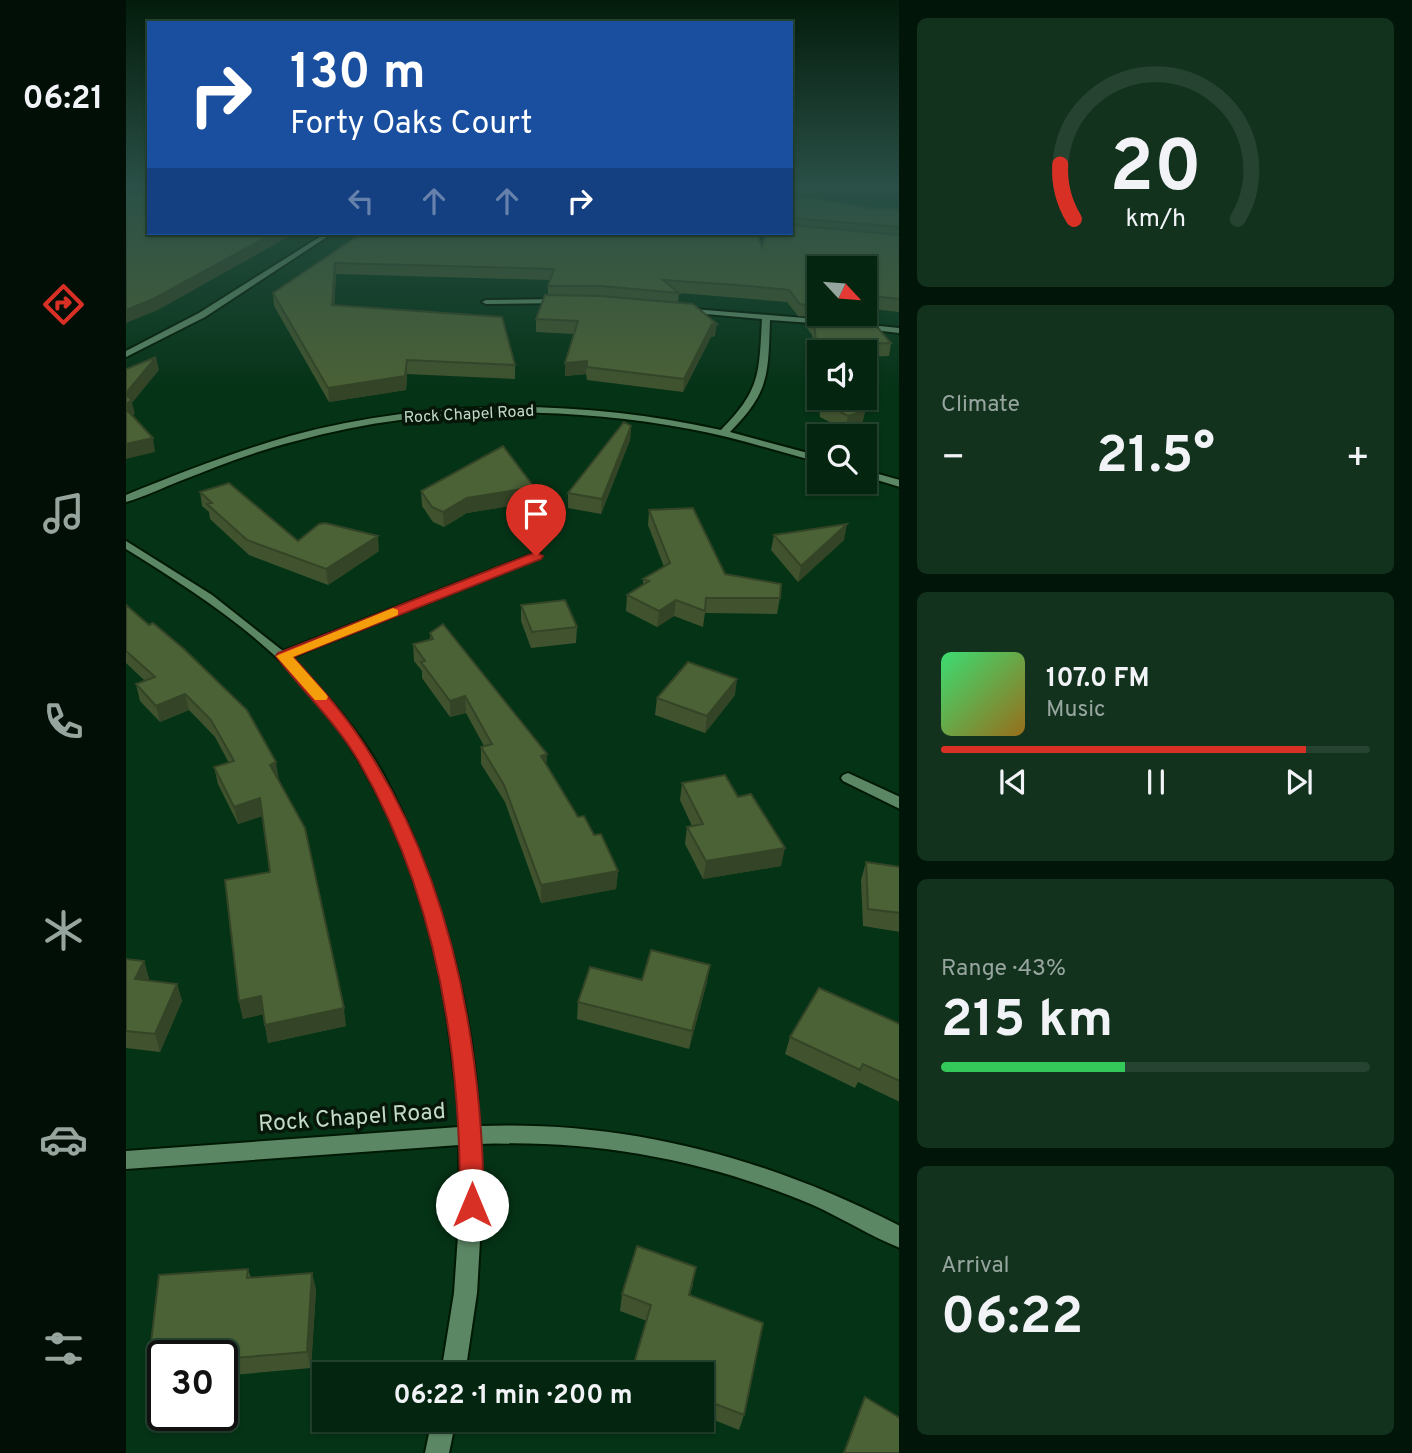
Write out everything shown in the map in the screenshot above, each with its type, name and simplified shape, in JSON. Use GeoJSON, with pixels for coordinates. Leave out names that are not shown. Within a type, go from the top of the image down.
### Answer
{"type":"FeatureCollection","features":[{"type":"Feature","properties":{"kind":"street"},"geometry":{"type":"LineString","coordinates":[[127,352],[202,316],[296,255]]}},
{"type":"Feature","properties":{"kind":"street"},"geometry":{"type":"LineString","coordinates":[[485,302],[568,302]]}},
{"type":"Feature","properties":{"kind":"street"},"geometry":{"type":"LineString","coordinates":[[669,309],[807,321]]}},
{"type":"Feature","properties":{"kind":"street"},"geometry":{"type":"LineString","coordinates":[[724,432],[756,398],[762,384],[766,317]]}},
{"type":"Feature","properties":{"kind":"street"},"geometry":{"type":"LineString","coordinates":[[863,326],[899,331]]}},
{"type":"Feature","properties":{"kind":"street","name":"Rock Chapel Road"},"geometry":{"type":"LineString","coordinates":[[126,499],[209,465],[299,437],[388,419],[435,414],[514,410],[625,415],[724,432],[807,455]]}},
{"type":"Feature","properties":{"kind":"street"},"geometry":{"type":"LineString","coordinates":[[877,477],[899,484]]}},
{"type":"Feature","properties":{"kind":"street"},"geometry":{"type":"LineString","coordinates":[[126,544],[214,599],[283,656],[336,716],[365,758],[398,819],[438,928],[462,1044],[472,1135],[472,1228],[455,1362]]}},
{"type":"Feature","properties":{"kind":"street"},"geometry":{"type":"LineString","coordinates":[[283,656],[536,556]]}},
{"type":"Feature","properties":{"kind":"street"},"geometry":{"type":"LineString","coordinates":[[848,778],[899,804]]}},
{"type":"Feature","properties":{"kind":"street","name":"Rock Chapel Road"},"geometry":{"type":"LineString","coordinates":[[126,1160],[472,1135],[567,1135],[670,1150],[764,1176],[867,1220],[899,1238]]}},
{"type":"Feature","properties":{"kind":"street"},"geometry":{"type":"LineString","coordinates":[[437,1453],[441,1432]]}},
{"type":"Feature","properties":{"kind":"building"},"geometry":{"type":"Polygon","coordinates":[[[126,255],[234,255],[155,298],[126,310],[126,255]]]}},
{"type":"Feature","properties":{"kind":"building"},"geometry":{"type":"Polygon","coordinates":[[[330,255],[899,255],[899,299],[877,296],[877,256],[807,256],[807,305],[800,304],[789,290],[749,286],[663,280],[679,293],[601,286],[548,286],[554,269],[335,263],[332,305],[502,317],[515,365],[407,360],[405,376],[328,388],[273,293],[330,255]]]}},
{"type":"Feature","properties":{"kind":"building"},"geometry":{"type":"Polygon","coordinates":[[[545,295],[600,296],[693,304],[717,324],[712,324],[684,379],[587,367],[587,361],[565,363],[578,321],[536,319],[545,295]]]}},
{"type":"Feature","properties":{"kind":"building"},"geometry":{"type":"Polygon","coordinates":[[[814,326],[876,326],[891,343],[877,343],[877,340],[816,340],[814,326]]]}},
{"type":"Feature","properties":{"kind":"building"},"geometry":{"type":"Polygon","coordinates":[[[156,357],[126,393],[126,369],[156,357]]]}},
{"type":"Feature","properties":{"kind":"building"},"geometry":{"type":"Polygon","coordinates":[[[836,410],[865,410],[865,411],[848,416],[836,410]]]}},
{"type":"Feature","properties":{"kind":"building"},"geometry":{"type":"Polygon","coordinates":[[[128,411],[153,438],[126,444],[128,411]]]}},
{"type":"Feature","properties":{"kind":"building"},"geometry":{"type":"Polygon","coordinates":[[[624,422],[631,426],[602,499],[568,493],[624,422]]]}},
{"type":"Feature","properties":{"kind":"building"},"geometry":{"type":"Polygon","coordinates":[[[503,446],[534,487],[467,498],[443,512],[432,507],[421,491],[503,446]]]}},
{"type":"Feature","properties":{"kind":"building"},"geometry":{"type":"Polygon","coordinates":[[[229,483],[298,541],[319,524],[325,523],[378,536],[326,569],[247,540],[207,504],[212,503],[200,492],[229,483]]]}},
{"type":"Feature","properties":{"kind":"building"},"geometry":{"type":"Polygon","coordinates":[[[693,508],[725,574],[781,584],[780,598],[706,598],[705,611],[676,600],[659,611],[627,595],[649,581],[643,579],[670,563],[649,510],[693,508]]]}},
{"type":"Feature","properties":{"kind":"building"},"geometry":{"type":"Polygon","coordinates":[[[847,524],[801,566],[774,535],[847,524]]]}},
{"type":"Feature","properties":{"kind":"building"},"geometry":{"type":"Polygon","coordinates":[[[565,600],[577,627],[532,632],[521,605],[565,600]]]}},
{"type":"Feature","properties":{"kind":"building"},"geometry":{"type":"Polygon","coordinates":[[[126,605],[184,649],[247,710],[276,762],[270,765],[305,828],[344,1008],[265,1025],[261,996],[239,1001],[225,880],[270,872],[260,798],[234,807],[214,767],[234,761],[211,720],[185,694],[156,706],[136,684],[155,677],[126,651],[126,605]]]}},
{"type":"Feature","properties":{"kind":"building"},"geometry":{"type":"Polygon","coordinates":[[[443,624],[547,754],[541,756],[578,817],[584,816],[594,835],[601,834],[618,871],[541,885],[504,785],[481,747],[492,744],[465,696],[450,701],[421,662],[425,661],[413,644],[433,639],[430,633],[443,624]]]}},
{"type":"Feature","properties":{"kind":"building"},"geometry":{"type":"Polygon","coordinates":[[[688,662],[737,679],[707,716],[657,698],[688,662]]]}},
{"type":"Feature","properties":{"kind":"building"},"geometry":{"type":"Polygon","coordinates":[[[725,775],[738,797],[751,794],[785,848],[706,861],[687,827],[703,824],[682,783],[725,775]]]}},
{"type":"Feature","properties":{"kind":"building"},"geometry":{"type":"Polygon","coordinates":[[[866,862],[899,867],[899,913],[868,909],[866,862]]]}},
{"type":"Feature","properties":{"kind":"building"},"geometry":{"type":"Polygon","coordinates":[[[651,950],[710,965],[692,1031],[578,1002],[590,967],[642,980],[651,950]]]}},
{"type":"Feature","properties":{"kind":"building"},"geometry":{"type":"Polygon","coordinates":[[[126,959],[144,961],[135,979],[177,984],[155,1034],[126,1031],[126,959]]]}},
{"type":"Feature","properties":{"kind":"building"},"geometry":{"type":"Polygon","coordinates":[[[819,988],[899,1024],[899,1081],[863,1064],[860,1070],[790,1037],[819,988]]]}},
{"type":"Feature","properties":{"kind":"building"},"geometry":{"type":"Polygon","coordinates":[[[637,1246],[696,1267],[689,1295],[763,1323],[744,1415],[714,1403],[714,1362],[634,1362],[651,1305],[622,1294],[637,1246]]]}},
{"type":"Feature","properties":{"kind":"building"},"geometry":{"type":"Polygon","coordinates":[[[248,1269],[247,1278],[312,1273],[307,1352],[238,1358],[238,1340],[151,1340],[159,1275],[248,1269]]]}},
{"type":"Feature","properties":{"kind":"building"},"geometry":{"type":"Polygon","coordinates":[[[865,1397],[899,1417],[899,1453],[844,1453],[865,1397]]]}},
{"type":"Feature","properties":{"kind":"slow traffic"},"geometry":{"type":"LineString","coordinates":[[320,697],[283,656],[393,612]]}},
{"type":"Feature","properties":{"kind":"route"},"geometry":{"type":"LineString","coordinates":[[472,1205],[472,1135],[462,1044],[430,901],[398,819],[365,758],[329,706],[283,656],[536,556]]}}]}
